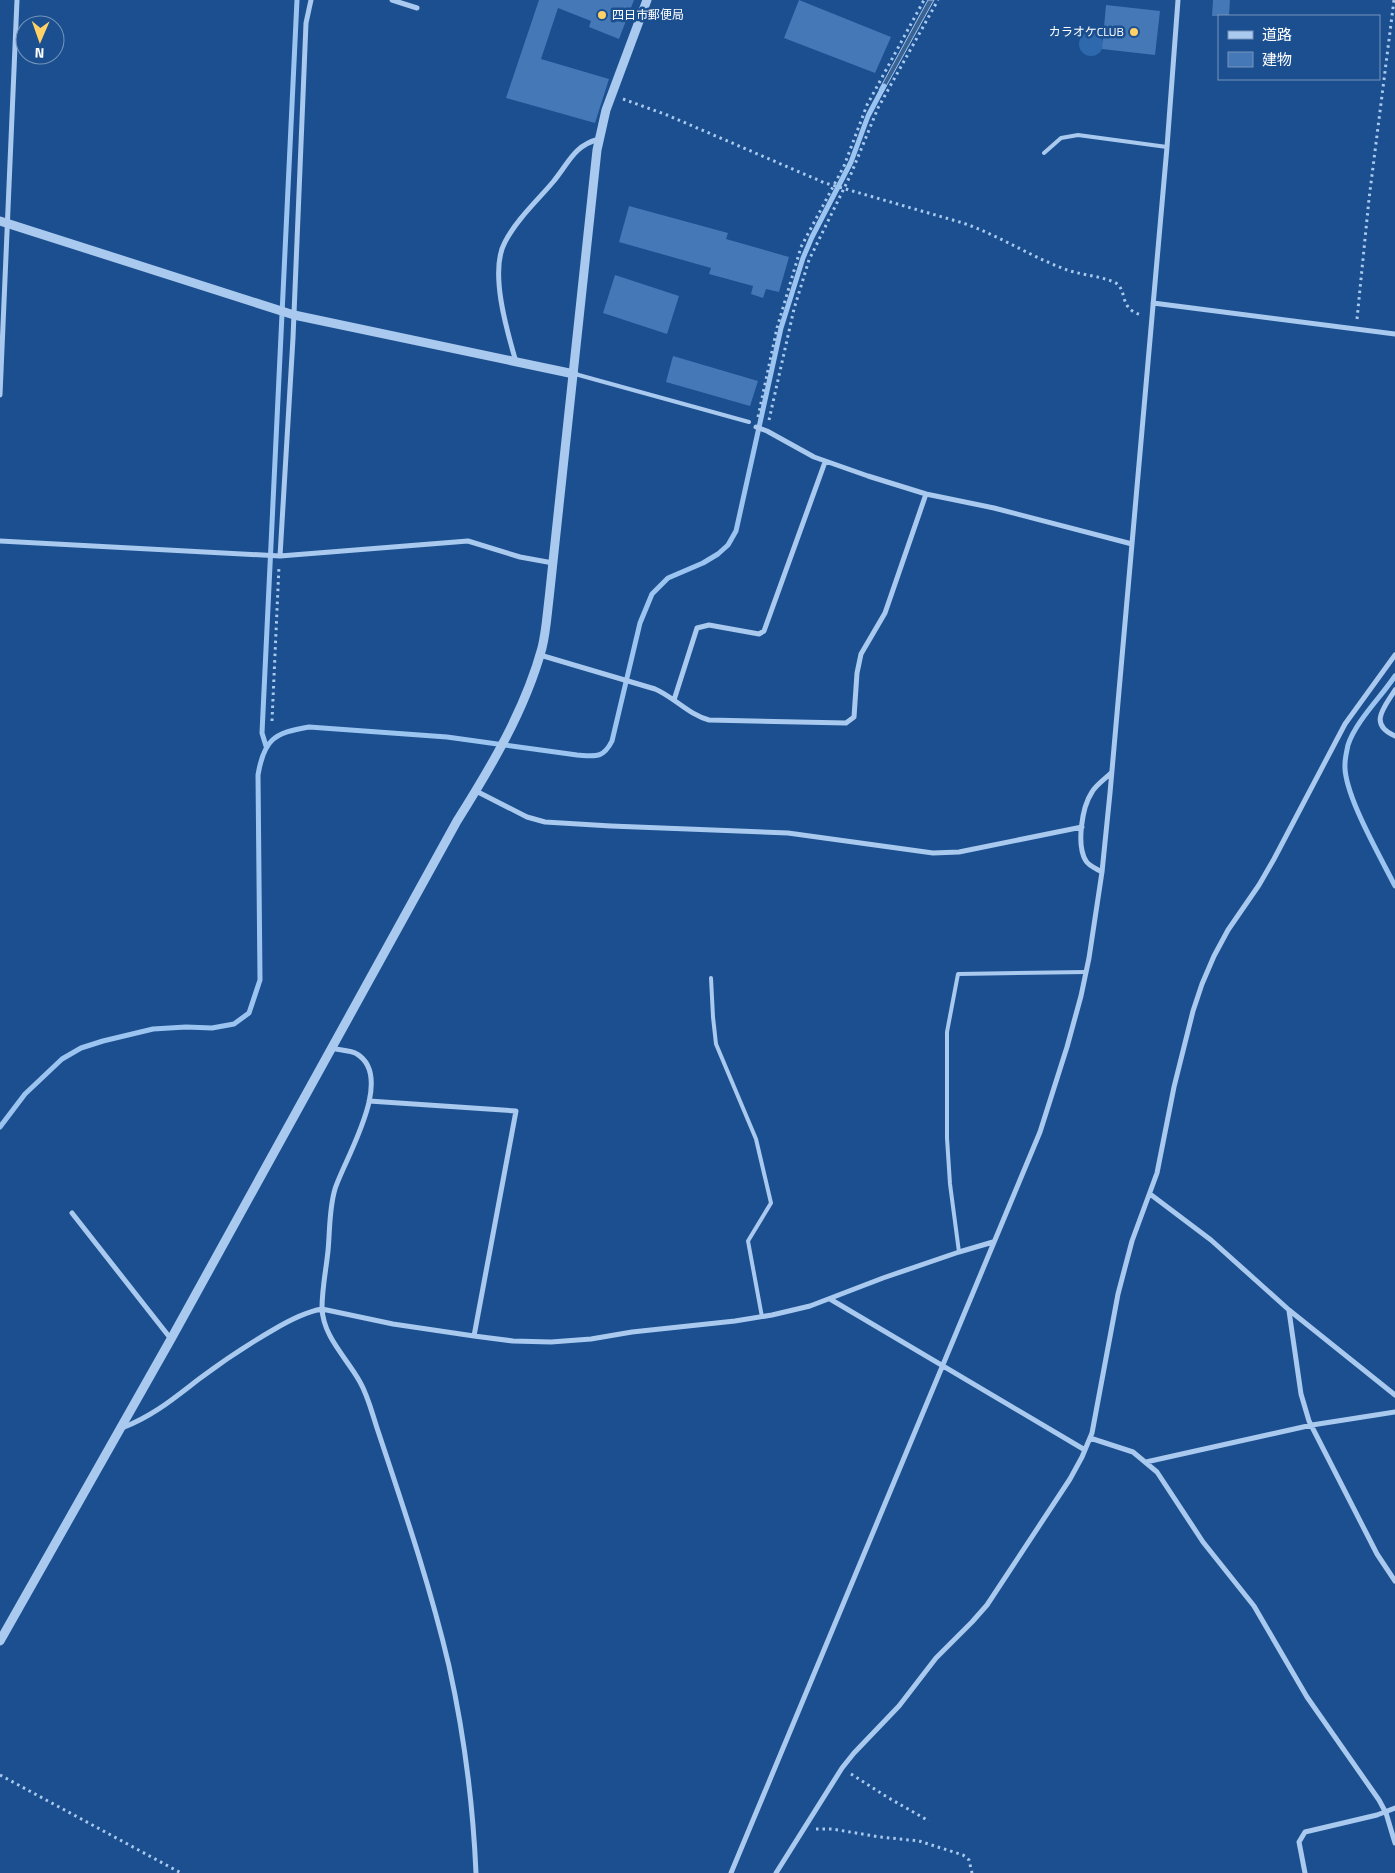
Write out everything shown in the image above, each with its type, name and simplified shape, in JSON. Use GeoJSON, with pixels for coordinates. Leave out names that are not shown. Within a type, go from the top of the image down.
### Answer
{"type":"FeatureCollection","features":[{"type":"Feature","properties":{"kind":"street"},"geometry":{"type":"LineString","coordinates":[[0,395],[3,222],[17,0]]}},
{"type":"Feature","properties":{"kind":"street"},"geometry":{"type":"LineString","coordinates":[[280,556],[294,315],[306,23],[311,0]]}},
{"type":"Feature","properties":{"kind":"street"},"geometry":{"type":"LineString","coordinates":[[392,0],[418,8]]}},
{"type":"Feature","properties":{"kind":"street"},"geometry":{"type":"LineString","coordinates":[[0,1641],[171,1339],[457,821],[476,791],[519,710],[540,655],[545,633],[602,122],[647,0]]}},
{"type":"Feature","properties":{"kind":"street"},"geometry":{"type":"LineString","coordinates":[[731,1873],[993,1242],[1027,1165],[1040,1132],[1067,1048],[1086,972],[1102,872],[1112,773],[1167,147],[1178,0]]}},
{"type":"Feature","properties":{"kind":"street"},"geometry":{"type":"LineString","coordinates":[[516,362],[506,328],[501,297],[500,259],[504,244],[528,211],[559,176],[578,149],[590,141],[599,139]]}},
{"type":"Feature","properties":{"kind":"street"},"geometry":{"type":"LineString","coordinates":[[3,222],[294,315],[574,374]]}},
{"type":"Feature","properties":{"kind":"street"},"geometry":{"type":"LineString","coordinates":[[1153,303],[1395,334]]}},
{"type":"Feature","properties":{"kind":"street"},"geometry":{"type":"LineString","coordinates":[[756,427],[826,462],[926,494],[994,508],[1132,544]]}},
{"type":"Feature","properties":{"kind":"street"},"geometry":{"type":"LineString","coordinates":[[674,700],[697,628],[709,626],[759,634],[764,631],[826,462]]}},
{"type":"Feature","properties":{"kind":"street"},"geometry":{"type":"LineString","coordinates":[[540,655],[655,689],[697,716],[709,720],[846,723],[851,720],[855,713],[857,672],[861,654],[885,613],[926,494]]}},
{"type":"Feature","properties":{"kind":"street"},"geometry":{"type":"LineString","coordinates":[[0,541],[280,556],[468,540],[520,557],[552,563]]}},
{"type":"Feature","properties":{"kind":"street"},"geometry":{"type":"LineString","coordinates":[[776,1873],[842,1768],[899,1706],[936,1658],[987,1604],[1070,1479],[1085,1450],[1097,1411],[1122,1279],[1132,1242],[1162,1156],[1174,1087],[1190,1020],[1202,984],[1228,930],[1274,860],[1345,724],[1395,655]]}},
{"type":"Feature","properties":{"kind":"street"},"geometry":{"type":"LineString","coordinates":[[1395,690],[1381,712],[1380,717],[1384,729],[1395,736]]}},
{"type":"Feature","properties":{"kind":"street"},"geometry":{"type":"LineString","coordinates":[[1102,872],[1087,863],[1085,859],[1081,842],[1082,827],[1090,795],[1112,773]]}},
{"type":"Feature","properties":{"kind":"street"},"geometry":{"type":"LineString","coordinates":[[476,791],[526,817],[545,822],[788,833],[933,853],[959,852],[1082,827]]}},
{"type":"Feature","properties":{"kind":"street"},"geometry":{"type":"LineString","coordinates":[[331,1048],[356,1053],[365,1062],[370,1072],[371,1087],[364,1121],[336,1187],[331,1206],[322,1309],[324,1326],[349,1362],[361,1384],[423,1570],[448,1665],[460,1724],[474,1824],[476,1873]]}},
{"type":"Feature","properties":{"kind":"street"},"geometry":{"type":"LineString","coordinates":[[369,1101],[516,1111],[474,1336]]}},
{"type":"Feature","properties":{"kind":"street"},"geometry":{"type":"LineString","coordinates":[[1150,1194],[1211,1240],[1289,1310],[1395,1395]]}},
{"type":"Feature","properties":{"kind":"street"},"geometry":{"type":"LineString","coordinates":[[72,1213],[171,1339]]}},
{"type":"Feature","properties":{"kind":"street"},"geometry":{"type":"LineString","coordinates":[[119,1429],[141,1421],[160,1410],[248,1344],[311,1311],[322,1309],[393,1324],[513,1340],[552,1342],[590,1339],[632,1332],[762,1317],[810,1306],[883,1278],[993,1242]]}},
{"type":"Feature","properties":{"kind":"street"},"geometry":{"type":"LineString","coordinates":[[830,1299],[1085,1450]]}},
{"type":"Feature","properties":{"kind":"street"},"geometry":{"type":"LineString","coordinates":[[1289,1310],[1304,1407],[1377,1554],[1395,1581]]}},
{"type":"Feature","properties":{"kind":"street"},"geometry":{"type":"LineString","coordinates":[[1146,1462],[1312,1425],[1395,1412]]}},
{"type":"Feature","properties":{"kind":"street"},"geometry":{"type":"LineString","coordinates":[[1090,1438],[1133,1452],[1157,1472],[1203,1542],[1254,1606],[1307,1697],[1375,1794],[1394,1832],[1395,1843]]}},
{"type":"Feature","properties":{"kind":"street"},"geometry":{"type":"LineString","coordinates":[[1305,1873],[1299,1842],[1305,1832],[1386,1813],[1395,1808]]}},
{"type":"Feature","properties":{"kind":"lane"},"geometry":{"type":"LineString","coordinates":[[1044,153],[1061,138],[1078,135],[1167,147]]}},
{"type":"Feature","properties":{"kind":"lane"},"geometry":{"type":"LineString","coordinates":[[574,374],[749,422]]}},
{"type":"Feature","properties":{"kind":"lane"},"geometry":{"type":"LineString","coordinates":[[959,1252],[950,1184],[947,1138],[948,1032],[958,974],[1086,972]]}},
{"type":"Feature","properties":{"kind":"lane"},"geometry":{"type":"LineString","coordinates":[[712,978],[716,1044],[756,1139],[771,1203],[748,1241],[762,1317]]}},
{"type":"Feature","properties":{"kind":"path"},"geometry":{"type":"LineString","coordinates":[[756,427],[777,328],[801,247],[848,156],[870,100],[924,0]]}},
{"type":"Feature","properties":{"kind":"path"},"geometry":{"type":"LineString","coordinates":[[767,431],[781,360],[803,276],[817,241],[856,164],[878,108],[938,0]]}},
{"type":"Feature","properties":{"kind":"path"},"geometry":{"type":"LineString","coordinates":[[1356,330],[1368,199],[1394,0]]}},
{"type":"Feature","properties":{"kind":"path"},"geometry":{"type":"LineString","coordinates":[[611,95],[667,115],[833,186],[963,224],[991,234],[1036,258],[1115,283],[1122,290],[1124,303],[1129,309],[1136,314],[1152,317]]}},
{"type":"Feature","properties":{"kind":"path"},"geometry":{"type":"LineString","coordinates":[[272,721],[280,556]]}},
{"type":"Feature","properties":{"kind":"path"},"geometry":{"type":"LineString","coordinates":[[842,1768],[929,1821]]}},
{"type":"Feature","properties":{"kind":"path"},"geometry":{"type":"LineString","coordinates":[[0,1775],[181,1873]]}},
{"type":"Feature","properties":{"kind":"path"},"geometry":{"type":"LineString","coordinates":[[803,1831],[825,1828],[919,1841],[962,1855],[969,1860],[972,1873]]}},
{"type":"Feature","properties":{"kind":"shaded area"},"geometry":{"type":"Polygon","coordinates":[[[928,0],[934,0],[883,92],[879,90],[928,0]]]}},
{"type":"Feature","properties":{"kind":"shaded area"},"geometry":{"type":"Polygon","coordinates":[[[1091,32],[1099,36],[1103,44],[1099,52],[1091,56],[1083,52],[1079,44],[1083,36],[1091,32]]]}},
{"type":"Feature","properties":{"kind":"building"},"geometry":{"type":"Polygon","coordinates":[[[539,0],[634,0],[619,39],[589,27],[591,21],[558,8],[541,59],[609,79],[595,123],[506,98],[539,0]]]}},
{"type":"Feature","properties":{"kind":"building"},"geometry":{"type":"Polygon","coordinates":[[[799,0],[891,37],[875,73],[784,38],[799,0]]]}},
{"type":"Feature","properties":{"kind":"building"},"geometry":{"type":"Polygon","coordinates":[[[1213,0],[1230,0],[1229,15],[1212,16],[1213,0]]]}},
{"type":"Feature","properties":{"kind":"building","name":"カラオケCLUB"},"geometry":{"type":"Polygon","coordinates":[[[1106,5],[1160,11],[1155,55],[1102,49],[1106,5]]]}},
{"type":"Feature","properties":{"kind":"building"},"geometry":{"type":"Polygon","coordinates":[[[629,206],[728,233],[726,239],[789,257],[779,292],[766,289],[763,298],[751,294],[753,286],[709,274],[711,268],[619,242],[629,206]]]}},
{"type":"Feature","properties":{"kind":"building"},"geometry":{"type":"Polygon","coordinates":[[[615,275],[679,296],[667,334],[603,313],[615,275]]]}},
{"type":"Feature","properties":{"kind":"building"},"geometry":{"type":"Polygon","coordinates":[[[673,356],[758,381],[750,406],[666,382],[673,356]]]}},
{"type":"Feature","properties":{"kind":"waterway"},"geometry":{"type":"LineString","coordinates":[[266,746],[262,733],[297,0]]}},
{"type":"Feature","properties":{"kind":"waterway"},"geometry":{"type":"LineString","coordinates":[[0,1127],[25,1094],[62,1059],[81,1048],[153,1029],[212,1028],[234,1024],[249,1013],[260,980],[258,775],[264,753],[279,735],[309,727],[447,737],[594,756],[602,754],[609,747],[640,623],[652,594],[668,578],[703,563],[718,554],[728,545],[736,531],[781,328],[803,258],[851,162],[868,116],[884,86]]}},
{"type":"Feature","properties":{"kind":"waterway"},"geometry":{"type":"LineString","coordinates":[[1395,676],[1357,727],[1348,745],[1345,764],[1346,776],[1356,808],[1395,886]]}},
{"type":"Feature","properties":{"kind":"place","name":"四日市郵便局"},"geometry":{"type":"Point","coordinates":[602,15]}},
{"type":"Feature","properties":{"kind":"place","name":"カラオケCLUB"},"geometry":{"type":"Point","coordinates":[1134,32]}}]}
